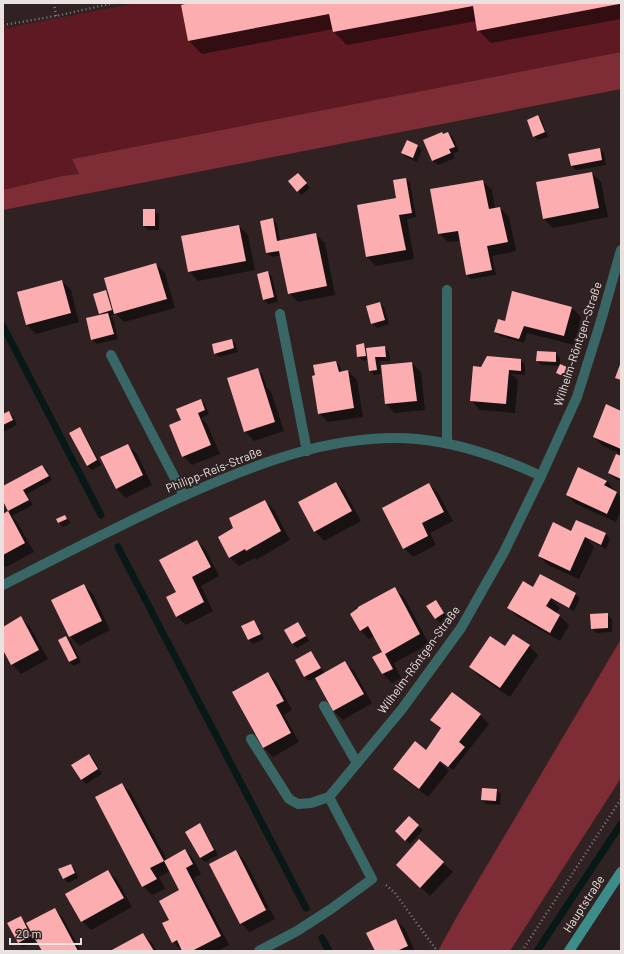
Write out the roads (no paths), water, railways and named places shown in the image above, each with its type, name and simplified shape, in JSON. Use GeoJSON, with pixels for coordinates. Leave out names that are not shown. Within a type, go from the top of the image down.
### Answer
{"type":"FeatureCollection","features":[{"type":"Feature","properties":{"kind":"street","name":"Wilhelm-Röntgen-Straße"},"geometry":{"type":"LineString","coordinates":[[329,797],[402,709],[461,628],[504,552],[577,397],[621,250]]}},
{"type":"Feature","properties":{"kind":"street"},"geometry":{"type":"LineString","coordinates":[[447,290],[447,443]]}},
{"type":"Feature","properties":{"kind":"street"},"geometry":{"type":"LineString","coordinates":[[280,314],[307,451]]}},
{"type":"Feature","properties":{"kind":"street"},"geometry":{"type":"LineString","coordinates":[[111,355],[184,496]]}},
{"type":"Feature","properties":{"kind":"street","name":"Philipp-Reis-Straße"},"geometry":{"type":"LineString","coordinates":[[3,585],[112,530],[184,496],[242,471],[276,459],[342,443],[373,439],[416,439],[447,443],[513,463],[541,476]]}},
{"type":"Feature","properties":{"kind":"street"},"geometry":{"type":"LineString","coordinates":[[324,706],[357,763]]}},
{"type":"Feature","properties":{"kind":"street"},"geometry":{"type":"LineString","coordinates":[[251,739],[288,799],[298,804],[311,803],[329,797],[372,879],[331,909],[296,931],[259,951]]}},
{"type":"Feature","properties":{"kind":"street","name":"Hauptstraße"},"geometry":{"type":"LineString","coordinates":[[569,951],[621,872]]}},
{"type":"Feature","properties":{"kind":"waterway"},"geometry":{"type":"LineString","coordinates":[[3,326],[101,515]]}},
{"type":"Feature","properties":{"kind":"waterway"},"geometry":{"type":"LineString","coordinates":[[118,547],[306,908]]}},
{"type":"Feature","properties":{"kind":"waterway"},"geometry":{"type":"LineString","coordinates":[[537,951],[621,824]]}},
{"type":"Feature","properties":{"kind":"waterway"},"geometry":{"type":"LineString","coordinates":[[322,938],[329,951]]}}]}
